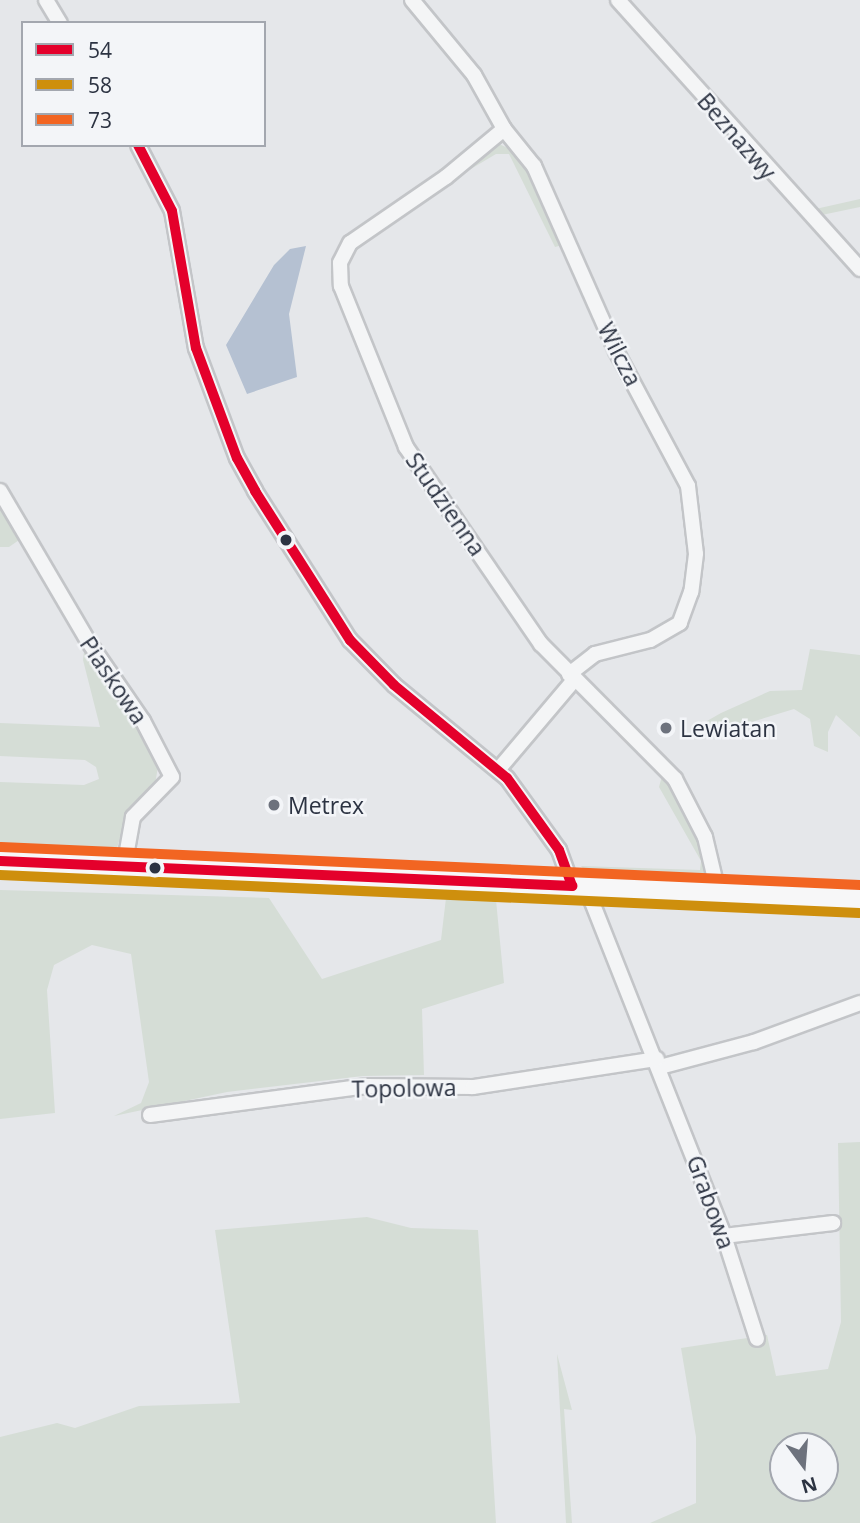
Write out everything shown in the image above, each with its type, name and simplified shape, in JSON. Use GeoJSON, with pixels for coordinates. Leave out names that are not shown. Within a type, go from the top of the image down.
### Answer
{"type":"FeatureCollection","features":[{"type":"Feature","properties":{"kind":"main road"},"geometry":{"type":"LineString","coordinates":[[0,861],[860,899]]}},
{"type":"Feature","properties":{"kind":"street"},"geometry":{"type":"LineString","coordinates":[[46,0],[59,21]]}},
{"type":"Feature","properties":{"kind":"street","name":"Wilcza"},"geometry":{"type":"LineString","coordinates":[[412,0],[474,75],[504,129],[534,166],[617,351],[681,468],[691,503],[695,564],[680,623],[650,640],[595,654],[572,677],[498,770]]}},
{"type":"Feature","properties":{"kind":"street","name":"Beznazwy"},"geometry":{"type":"LineString","coordinates":[[618,0],[860,269]]}},
{"type":"Feature","properties":{"kind":"street","name":"Studzienna"},"geometry":{"type":"LineString","coordinates":[[504,129],[446,177],[350,243],[339,274],[406,447],[541,644],[675,779],[705,837],[718,892]]}},
{"type":"Feature","properties":{"kind":"street"},"geometry":{"type":"LineString","coordinates":[[139,147],[172,211],[195,348],[237,458],[255,491],[358,650],[498,770],[559,850],[592,902],[659,1063]]}},
{"type":"Feature","properties":{"kind":"street","name":"Piaskowa"},"geometry":{"type":"LineString","coordinates":[[0,491],[88,641],[143,721],[172,777],[133,817],[124,867]]}},
{"type":"Feature","properties":{"kind":"street","name":"Topolowa"},"geometry":{"type":"LineString","coordinates":[[150,1115],[367,1087],[473,1087],[659,1063],[754,1042],[860,1003]]}},
{"type":"Feature","properties":{"kind":"street","name":"Grabowa"},"geometry":{"type":"LineString","coordinates":[[659,1063],[724,1236],[757,1339]]}},
{"type":"Feature","properties":{"kind":"street"},"geometry":{"type":"LineString","coordinates":[[724,1236],[833,1223]]}},
{"type":"Feature","properties":{"kind":"shaded area"},"geometry":{"type":"Polygon","coordinates":[[[499,144],[521,154],[566,244],[555,247],[509,154],[496,154],[454,179],[499,144]]]}},
{"type":"Feature","properties":{"kind":"shaded area"},"geometry":{"type":"Polygon","coordinates":[[[860,199],[860,207],[817,216],[811,210],[860,199]]]}},
{"type":"Feature","properties":{"kind":"shaded area"},"geometry":{"type":"Polygon","coordinates":[[[0,501],[22,538],[9,547],[0,547],[0,501]]]}},
{"type":"Feature","properties":{"kind":"shaded area"},"geometry":{"type":"Polygon","coordinates":[[[85,644],[143,732],[158,767],[155,784],[128,813],[115,854],[0,849],[0,782],[84,785],[99,779],[96,767],[85,760],[0,756],[0,723],[100,727],[83,660],[85,644]]]}},
{"type":"Feature","properties":{"kind":"shaded area"},"geometry":{"type":"Polygon","coordinates":[[[810,649],[860,655],[860,737],[836,715],[828,732],[828,752],[814,746],[810,719],[794,709],[709,735],[707,721],[721,713],[770,691],[802,690],[810,649]]]}},
{"type":"Feature","properties":{"kind":"shaded area"},"geometry":{"type":"Polygon","coordinates":[[[662,776],[678,796],[707,859],[705,876],[589,875],[581,866],[700,870],[701,861],[659,787],[662,776]]]}},
{"type":"Feature","properties":{"kind":"shaded area"},"geometry":{"type":"Polygon","coordinates":[[[0,890],[269,898],[322,979],[441,940],[446,898],[496,900],[504,983],[422,1009],[424,1075],[363,1076],[227,1092],[114,1116],[141,1103],[149,1082],[131,954],[92,945],[54,965],[47,990],[55,1113],[0,1119],[0,890]]]}},
{"type":"Feature","properties":{"kind":"shaded area"},"geometry":{"type":"Polygon","coordinates":[[[860,1142],[860,1523],[650,1523],[696,1503],[696,1437],[681,1348],[767,1335],[776,1376],[828,1369],[841,1322],[838,1143],[860,1142]]]}},
{"type":"Feature","properties":{"kind":"shaded area"},"geometry":{"type":"Polygon","coordinates":[[[367,1217],[411,1228],[478,1230],[496,1523],[0,1523],[0,1437],[57,1423],[75,1428],[139,1406],[240,1403],[215,1230],[367,1217]]]}},
{"type":"Feature","properties":{"kind":"shaded area"},"geometry":{"type":"Polygon","coordinates":[[[557,1354],[572,1410],[564,1409],[572,1523],[566,1523],[557,1354]]]}},
{"type":"Feature","properties":{"kind":"water"},"geometry":{"type":"Polygon","coordinates":[[[306,246],[289,314],[297,377],[247,394],[226,345],[274,265],[290,249],[306,246]]]}},
{"type":"Feature","properties":{"kind":"transit line","name":"54"},"geometry":{"type":"LineString","coordinates":[[139,147],[172,211],[196,348],[237,458],[255,491],[350,640],[394,685],[507,778],[559,850],[572,886]]}},
{"type":"Feature","properties":{"kind":"transit line","name":"73"},"geometry":{"type":"LineString","coordinates":[[1,847],[860,885]]}},
{"type":"Feature","properties":{"kind":"transit line","name":"54"},"geometry":{"type":"LineString","coordinates":[[0,861],[572,886]]}},
{"type":"Feature","properties":{"kind":"transit line","name":"58"},"geometry":{"type":"LineString","coordinates":[[0,875],[859,913]]}},
{"type":"Feature","properties":{"kind":"place","name":"Lewiatan"},"geometry":{"type":"Point","coordinates":[666,728]}},
{"type":"Feature","properties":{"kind":"place","name":"Metrex"},"geometry":{"type":"Point","coordinates":[274,805]}}]}
